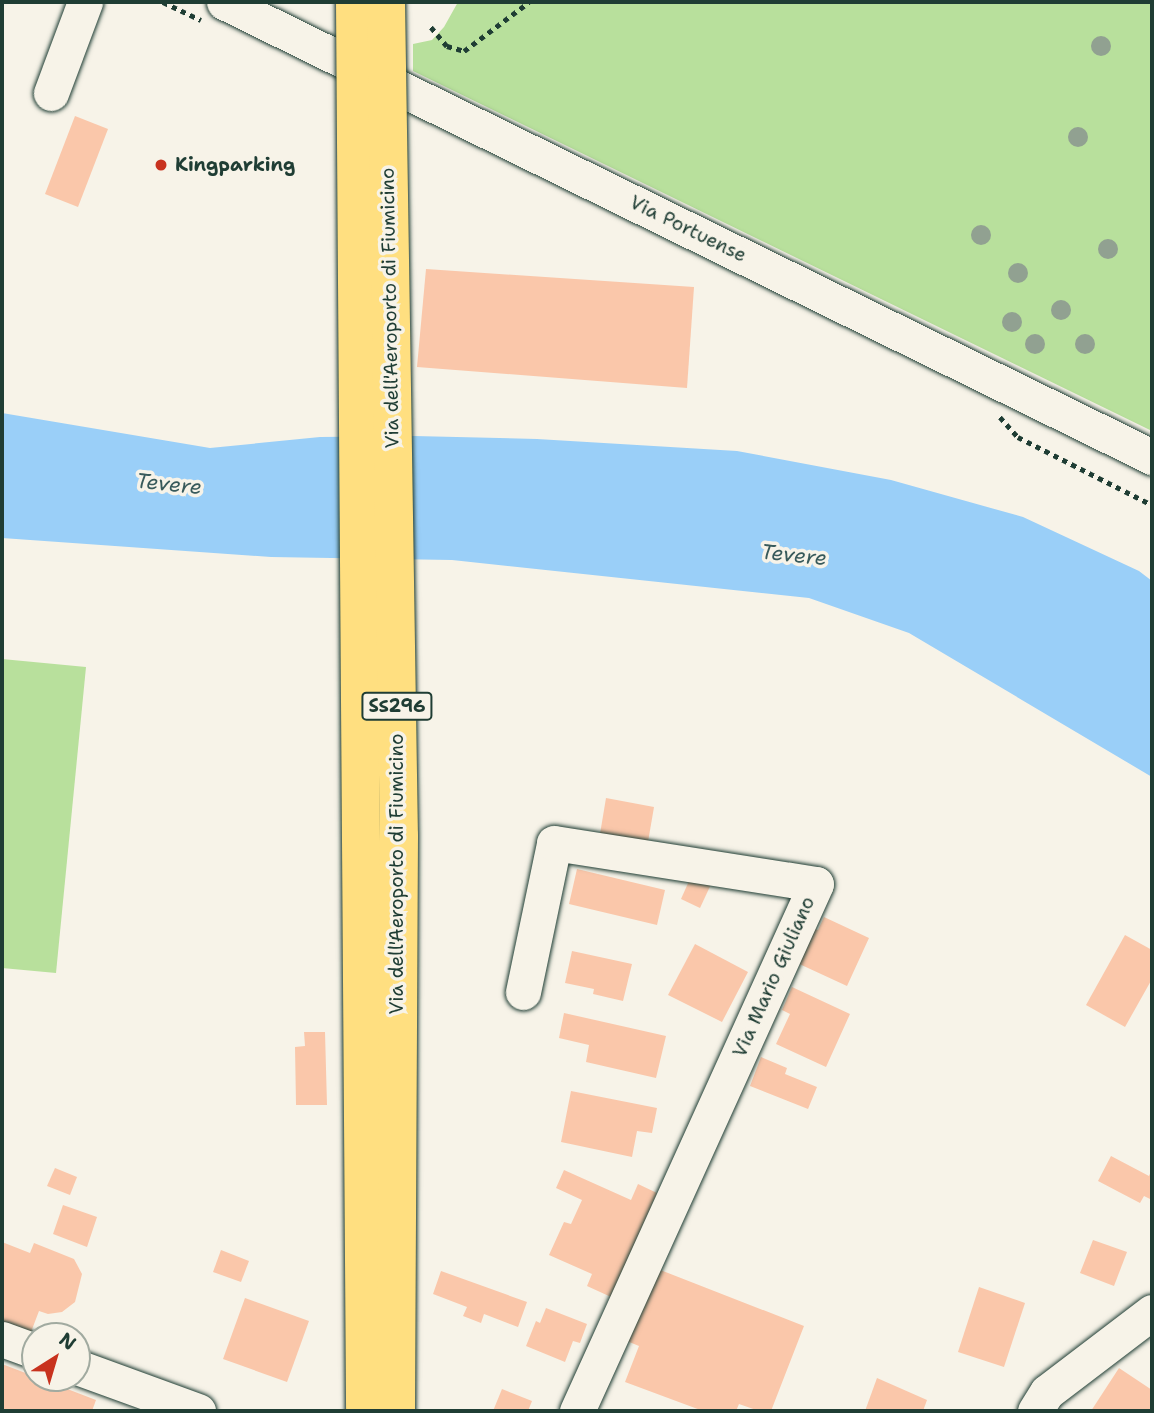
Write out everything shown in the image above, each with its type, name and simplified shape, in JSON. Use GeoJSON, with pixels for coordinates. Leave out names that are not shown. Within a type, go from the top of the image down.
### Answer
{"type":"FeatureCollection","features":[{"type":"Feature","properties":{"kind":"main road","name":"Via dell'Aeroporto di Fiumicino"},"geometry":{"type":"LineString","coordinates":[[355,2],[365,1411]]}},
{"type":"Feature","properties":{"kind":"main road","name":"Via dell'Aeroporto di Fiumicino"},"geometry":{"type":"LineString","coordinates":[[386,2],[399,836],[396,1411]]}},
{"type":"Feature","properties":{"kind":"street"},"geometry":{"type":"LineString","coordinates":[[51,93],[85,2]]}},
{"type":"Feature","properties":{"kind":"street","name":"Via Portuense"},"geometry":{"type":"LineString","coordinates":[[224,2],[1152,457]]}},
{"type":"Feature","properties":{"kind":"street","name":"Via Mario Giuliano"},"geometry":{"type":"LineString","coordinates":[[523,992],[554,843],[816,884],[578,1411]]}},
{"type":"Feature","properties":{"kind":"street"},"geometry":{"type":"LineString","coordinates":[[1035,1411],[1046,1392],[1152,1312]]}},
{"type":"Feature","properties":{"kind":"street"},"geometry":{"type":"LineString","coordinates":[[2,1339],[21,1346]]}},
{"type":"Feature","properties":{"kind":"street"},"geometry":{"type":"LineString","coordinates":[[91,1372],[198,1411]]}},
{"type":"Feature","properties":{"kind":"path"},"geometry":{"type":"LineString","coordinates":[[431,27],[447,46],[464,51],[529,2]]}},
{"type":"Feature","properties":{"kind":"path"},"geometry":{"type":"LineString","coordinates":[[1000,416],[1018,437],[1152,505]]}},
{"type":"Feature","properties":{"kind":"green space"},"geometry":{"type":"Polygon","coordinates":[[[458,2],[1152,2],[1152,431],[413,71],[413,44],[432,40],[444,27],[458,2]]]}},
{"type":"Feature","properties":{"kind":"green space"},"geometry":{"type":"Polygon","coordinates":[[[2,659],[86,667],[56,973],[2,968],[2,659]]]}},
{"type":"Feature","properties":{"kind":"water","name":"Tevere"},"geometry":{"type":"Polygon","coordinates":[[[2,413],[210,448],[320,437],[414,436],[537,439],[737,451],[891,480],[1023,517],[1139,571],[1152,581],[1152,777],[909,633],[809,598],[452,560],[271,557],[2,538],[2,413]]]}},
{"type":"Feature","properties":{"kind":"building"},"geometry":{"type":"Polygon","coordinates":[[[75,116],[108,129],[78,207],[45,194],[75,116]]]}},
{"type":"Feature","properties":{"kind":"building"},"geometry":{"type":"Polygon","coordinates":[[[426,269],[694,287],[687,388],[417,367],[426,269]]]}},
{"type":"Feature","properties":{"kind":"building"},"geometry":{"type":"Polygon","coordinates":[[[606,798],[654,807],[648,842],[600,834],[606,798]]]}},
{"type":"Feature","properties":{"kind":"building"},"geometry":{"type":"Polygon","coordinates":[[[577,869],[665,890],[657,925],[569,904],[577,869]]]}},
{"type":"Feature","properties":{"kind":"building"},"geometry":{"type":"Polygon","coordinates":[[[693,872],[713,880],[700,908],[681,899],[693,872]]]}},
{"type":"Feature","properties":{"kind":"building"},"geometry":{"type":"Polygon","coordinates":[[[824,917],[869,938],[847,986],[795,962],[811,927],[818,930],[824,917]]]}},
{"type":"Feature","properties":{"kind":"building"},"geometry":{"type":"Polygon","coordinates":[[[1125,935],[1152,950],[1152,979],[1125,1027],[1086,1005],[1125,935]]]}},
{"type":"Feature","properties":{"kind":"building"},"geometry":{"type":"Polygon","coordinates":[[[695,944],[748,972],[722,1022],[668,995],[695,944]]]}},
{"type":"Feature","properties":{"kind":"building"},"geometry":{"type":"Polygon","coordinates":[[[572,951],[632,964],[623,1001],[593,994],[594,989],[565,983],[572,951]]]}},
{"type":"Feature","properties":{"kind":"building"},"geometry":{"type":"Polygon","coordinates":[[[792,987],[850,1014],[826,1067],[776,1044],[790,1014],[782,1010],[792,987]]]}},
{"type":"Feature","properties":{"kind":"building"},"geometry":{"type":"Polygon","coordinates":[[[564,1013],[666,1036],[656,1078],[586,1062],[589,1045],[559,1038],[564,1013]]]}},
{"type":"Feature","properties":{"kind":"building"},"geometry":{"type":"Polygon","coordinates":[[[304,1032],[325,1032],[327,1105],[296,1105],[295,1047],[305,1046],[304,1032]]]}},
{"type":"Feature","properties":{"kind":"building"},"geometry":{"type":"Polygon","coordinates":[[[761,1057],[787,1068],[785,1074],[817,1087],[808,1109],[750,1086],[761,1057]]]}},
{"type":"Feature","properties":{"kind":"building"},"geometry":{"type":"Polygon","coordinates":[[[571,1091],[657,1108],[652,1133],[637,1131],[632,1157],[561,1142],[571,1091]]]}},
{"type":"Feature","properties":{"kind":"building"},"geometry":{"type":"Polygon","coordinates":[[[1111,1156],[1149,1176],[1152,1169],[1152,1200],[1144,1196],[1140,1203],[1098,1181],[1111,1156]]]}},
{"type":"Feature","properties":{"kind":"building"},"geometry":{"type":"Polygon","coordinates":[[[55,1168],[77,1177],[70,1195],[47,1186],[55,1168]]]}},
{"type":"Feature","properties":{"kind":"building"},"geometry":{"type":"Polygon","coordinates":[[[564,1170],[631,1200],[638,1184],[657,1193],[611,1297],[587,1286],[592,1274],[549,1255],[564,1222],[571,1224],[582,1200],[556,1188],[564,1170]]]}},
{"type":"Feature","properties":{"kind":"building"},"geometry":{"type":"Polygon","coordinates":[[[63,1205],[97,1217],[87,1247],[53,1234],[63,1205]]]}},
{"type":"Feature","properties":{"kind":"building"},"geometry":{"type":"Polygon","coordinates":[[[1093,1240],[1127,1252],[1114,1286],[1080,1273],[1093,1240]]]}},
{"type":"Feature","properties":{"kind":"building"},"geometry":{"type":"Polygon","coordinates":[[[2,1242],[30,1253],[34,1243],[74,1259],[82,1274],[75,1302],[62,1312],[48,1314],[39,1311],[35,1322],[21,1322],[21,1328],[2,1321],[2,1242]]]}},
{"type":"Feature","properties":{"kind":"building"},"geometry":{"type":"Polygon","coordinates":[[[221,1250],[249,1261],[241,1282],[213,1272],[221,1250]]]}},
{"type":"Feature","properties":{"kind":"building"},"geometry":{"type":"Polygon","coordinates":[[[645,1264],[804,1326],[771,1411],[759,1411],[739,1404],[736,1411],[703,1411],[625,1382],[639,1346],[617,1337],[645,1264]]]}},
{"type":"Feature","properties":{"kind":"building"},"geometry":{"type":"Polygon","coordinates":[[[441,1271],[527,1302],[518,1327],[484,1314],[481,1323],[463,1316],[467,1307],[433,1294],[441,1271]]]}},
{"type":"Feature","properties":{"kind":"building"},"geometry":{"type":"Polygon","coordinates":[[[979,1287],[1025,1303],[1004,1367],[958,1352],[979,1287]]]}},
{"type":"Feature","properties":{"kind":"building"},"geometry":{"type":"Polygon","coordinates":[[[245,1298],[309,1321],[287,1382],[223,1359],[245,1298]]]}},
{"type":"Feature","properties":{"kind":"building"},"geometry":{"type":"Polygon","coordinates":[[[546,1308],[587,1324],[580,1343],[573,1341],[565,1362],[526,1346],[536,1321],[540,1323],[546,1308]]]}},
{"type":"Feature","properties":{"kind":"building"},"geometry":{"type":"Polygon","coordinates":[[[2,1364],[21,1371],[21,1392],[75,1392],[96,1400],[92,1411],[2,1411],[2,1364]]]}},
{"type":"Feature","properties":{"kind":"building"},"geometry":{"type":"Polygon","coordinates":[[[1119,1368],[1152,1390],[1152,1411],[1091,1411],[1119,1368]]]}},
{"type":"Feature","properties":{"kind":"building"},"geometry":{"type":"Polygon","coordinates":[[[877,1378],[927,1400],[923,1411],[865,1411],[877,1378]]]}},
{"type":"Feature","properties":{"kind":"building"},"geometry":{"type":"Polygon","coordinates":[[[502,1389],[532,1401],[528,1411],[493,1411],[502,1389]]]}},
{"type":"Feature","properties":{"kind":"place","name":"Kingparking"},"geometry":{"type":"Point","coordinates":[161,165]}}]}
